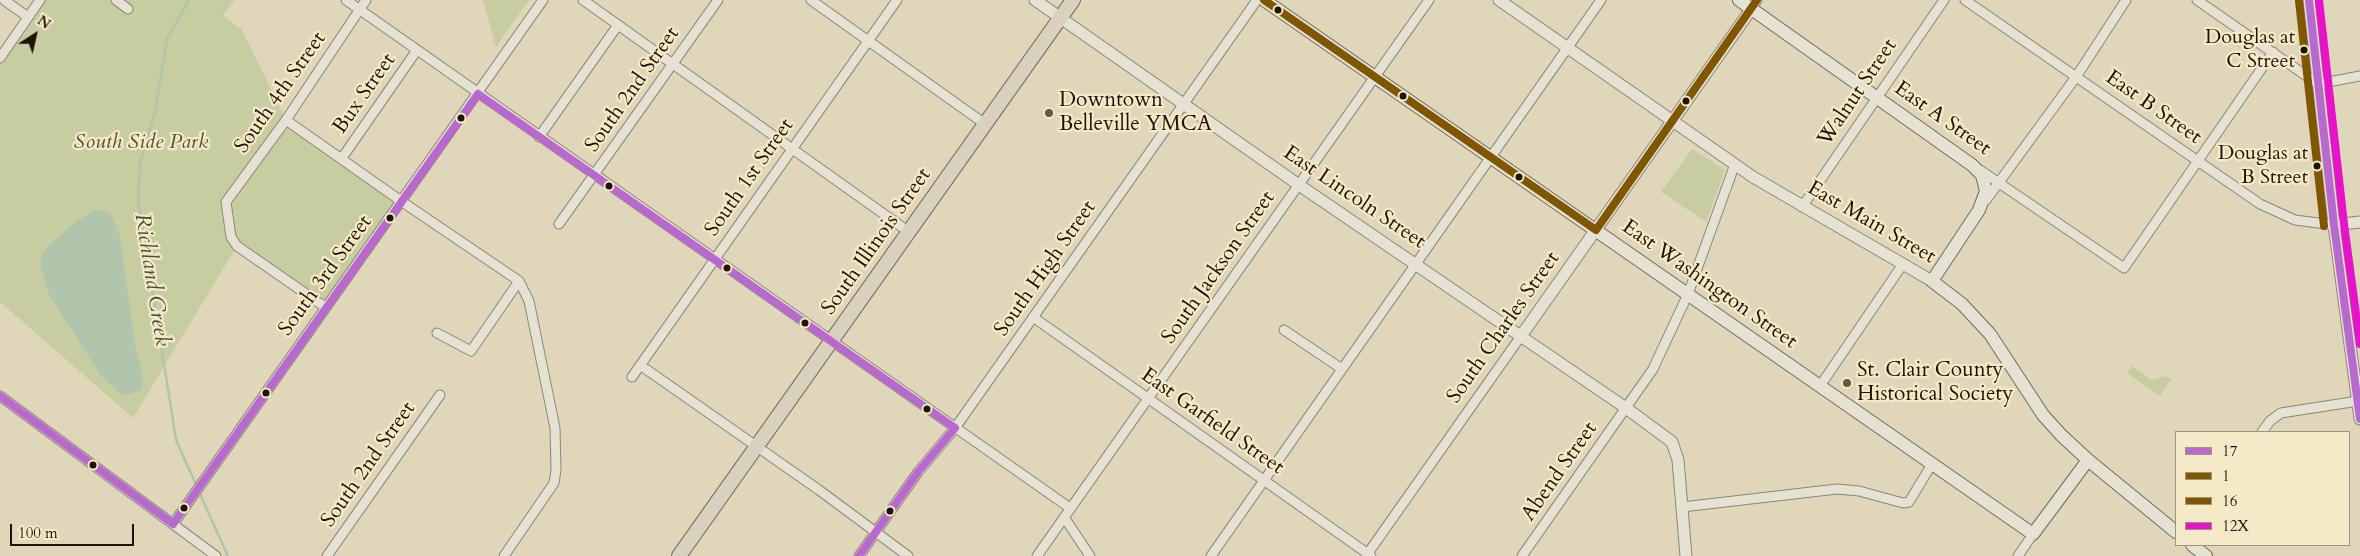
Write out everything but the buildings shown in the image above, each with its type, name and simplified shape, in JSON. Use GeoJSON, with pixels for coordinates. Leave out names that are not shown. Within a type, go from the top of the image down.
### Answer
{"type":"FeatureCollection","features":[{"type":"Feature","properties":{"kind":"main road","name":"South Illinois Street"},"geometry":{"type":"LineString","coordinates":[[679,556],[1074,0]]}},
{"type":"Feature","properties":{"kind":"main road","name":"East Washington Street"},"geometry":{"type":"LineString","coordinates":[[1264,0],[2033,534]]}},
{"type":"Feature","properties":{"kind":"main road","name":"East A Street"},"geometry":{"type":"LineString","coordinates":[[1739,0],[1754,4],[1876,97],[1972,165]]}},
{"type":"Feature","properties":{"kind":"main road"},"geometry":{"type":"LineString","coordinates":[[1932,281],[1979,210],[1986,191],[1986,185],[1982,176],[1972,165]]}},
{"type":"Feature","properties":{"kind":"main road","name":"East Main Street"},"geometry":{"type":"LineString","coordinates":[[1932,281],[1962,304],[1990,334],[2043,415],[2088,460],[2175,531]]}},
{"type":"Feature","properties":{"kind":"main road"},"geometry":{"type":"LineString","coordinates":[[2033,534],[2088,460]]}},
{"type":"Feature","properties":{"kind":"main road"},"geometry":{"type":"LineString","coordinates":[[2193,546],[2206,556]]}},
{"type":"Feature","properties":{"kind":"street"},"geometry":{"type":"LineString","coordinates":[[4,0],[28,17]]}},
{"type":"Feature","properties":{"kind":"street"},"geometry":{"type":"LineString","coordinates":[[0,58],[40,0]]}},
{"type":"Feature","properties":{"kind":"street"},"geometry":{"type":"LineString","coordinates":[[116,0],[128,8]]}},
{"type":"Feature","properties":{"kind":"street"},"geometry":{"type":"LineString","coordinates":[[346,0],[594,176],[1070,508]]}},
{"type":"Feature","properties":{"kind":"street","name":"South 4th Street"},"geometry":{"type":"LineString","coordinates":[[325,307],[237,246],[231,237],[225,206],[227,199],[286,120],[366,0]]}},
{"type":"Feature","properties":{"kind":"street","name":"South 3rd Street"},"geometry":{"type":"LineString","coordinates":[[173,524],[543,0]]}},
{"type":"Feature","properties":{"kind":"street"},"geometry":{"type":"LineString","coordinates":[[583,0],[909,232]]}},
{"type":"Feature","properties":{"kind":"street","name":"South 2nd Street"},"geometry":{"type":"LineString","coordinates":[[559,224],[718,0]]}},
{"type":"Feature","properties":{"kind":"street"},"geometry":{"type":"LineString","coordinates":[[811,0],[985,124]]}},
{"type":"Feature","properties":{"kind":"street","name":"South 1st Street"},"geometry":{"type":"LineString","coordinates":[[632,377],[897,0]]}},
{"type":"Feature","properties":{"kind":"street","name":"East Lincoln Street"},"geometry":{"type":"LineString","coordinates":[[1035,0],[1299,185],[1626,408],[1672,442],[1678,460],[1686,556]]}},
{"type":"Feature","properties":{"kind":"street","name":"South High Street"},"geometry":{"type":"LineString","coordinates":[[859,556],[918,472],[955,428],[1256,0]]}},
{"type":"Feature","properties":{"kind":"street","name":"South Jackson Street"},"geometry":{"type":"LineString","coordinates":[[1037,556],[1376,78],[1429,0]]}},
{"type":"Feature","properties":{"kind":"street","name":"East Main Street"},"geometry":{"type":"LineString","coordinates":[[1499,0],[1735,164],[1802,207],[1932,281]]}},
{"type":"Feature","properties":{"kind":"street"},"geometry":{"type":"LineString","coordinates":[[1211,556],[1601,0]]}},
{"type":"Feature","properties":{"kind":"street","name":"Walnut Street"},"geometry":{"type":"LineString","coordinates":[[1802,207],[1944,0]]}},
{"type":"Feature","properties":{"kind":"street","name":"East B Street"},"geometry":{"type":"LineString","coordinates":[[1965,0],[2260,204],[2295,220],[2334,225],[2360,222]]}},
{"type":"Feature","properties":{"kind":"street"},"geometry":{"type":"LineString","coordinates":[[1979,210],[2076,77],[2126,0]]}},
{"type":"Feature","properties":{"kind":"street"},"geometry":{"type":"LineString","coordinates":[[2197,0],[2318,84],[2360,76]]}},
{"type":"Feature","properties":{"kind":"street"},"geometry":{"type":"LineString","coordinates":[[2309,0],[2334,225],[2360,419]]}},
{"type":"Feature","properties":{"kind":"street","name":"South Charles Street"},"geometry":{"type":"LineString","coordinates":[[1368,555],[1754,4]]}},
{"type":"Feature","properties":{"kind":"street"},"geometry":{"type":"LineString","coordinates":[[539,137],[618,25]]}},
{"type":"Feature","properties":{"kind":"street","name":"Bux Street"},"geometry":{"type":"LineString","coordinates":[[342,158],[417,50]]}},
{"type":"Feature","properties":{"kind":"street"},"geometry":{"type":"LineString","coordinates":[[2198,162],[2273,52]]}},
{"type":"Feature","properties":{"kind":"street"},"geometry":{"type":"LineString","coordinates":[[286,120],[342,158],[401,202],[519,281],[529,301],[547,383],[555,428],[556,470],[554,483],[504,556]]}},
{"type":"Feature","properties":{"kind":"street","name":"East A Street"},"geometry":{"type":"LineString","coordinates":[[1972,165],[2124,268],[2198,162]]}},
{"type":"Feature","properties":{"kind":"street","name":"Abend Street"},"geometry":{"type":"LineString","coordinates":[[1522,556],[1653,369],[1688,294],[1735,164]]}},
{"type":"Feature","properties":{"kind":"street"},"geometry":{"type":"LineString","coordinates":[[1820,386],[1903,264]]}},
{"type":"Feature","properties":{"kind":"street"},"geometry":{"type":"LineString","coordinates":[[437,333],[471,351],[519,281]]}},
{"type":"Feature","properties":{"kind":"street","name":"East Garfield Street"},"geometry":{"type":"LineString","coordinates":[[1034,317],[1368,555]]}},
{"type":"Feature","properties":{"kind":"street"},"geometry":{"type":"LineString","coordinates":[[1284,330],[1342,369]]}},
{"type":"Feature","properties":{"kind":"street"},"geometry":{"type":"LineString","coordinates":[[640,365],[819,490],[908,556]]}},
{"type":"Feature","properties":{"kind":"street","name":"South 2nd Street"},"geometry":{"type":"LineString","coordinates":[[327,556],[440,395]]}},
{"type":"Feature","properties":{"kind":"street"},"geometry":{"type":"LineString","coordinates":[[0,396],[216,556]]}},
{"type":"Feature","properties":{"kind":"street"},"geometry":{"type":"LineString","coordinates":[[2263,431],[2270,421],[2281,413],[2358,401]]}},
{"type":"Feature","properties":{"kind":"street"},"geometry":{"type":"LineString","coordinates":[[1682,507],[1837,488],[1859,491],[1903,503],[1909,502],[1932,464]]}},
{"type":"Feature","properties":{"kind":"street"},"geometry":{"type":"LineString","coordinates":[[1064,517],[1090,556]]}},
{"type":"Feature","properties":{"kind":"street"},"geometry":{"type":"LineString","coordinates":[[2018,556],[2033,534]]}},
{"type":"Feature","properties":{"kind":"green space","name":"South Side Park"},"geometry":{"type":"Polygon","coordinates":[[[43,0],[235,0],[223,15],[242,30],[286,120],[398,199],[325,307],[237,246],[133,418],[0,302],[0,61],[43,0]]]}},
{"type":"Feature","properties":{"kind":"green space"},"geometry":{"type":"Polygon","coordinates":[[[529,0],[496,47],[483,1],[529,0]]]}},
{"type":"Feature","properties":{"kind":"green space"},"geometry":{"type":"Polygon","coordinates":[[[1692,149],[1725,170],[1706,222],[1661,192],[1692,149]]]}},
{"type":"Feature","properties":{"kind":"green space"},"geometry":{"type":"Polygon","coordinates":[[[2132,366],[2152,380],[2164,376],[2171,379],[2160,396],[2127,373],[2132,366]]]}},
{"type":"Feature","properties":{"kind":"shaded area"},"geometry":{"type":"Polygon","coordinates":[[[96,210],[103,210],[111,214],[120,237],[136,349],[143,377],[141,390],[126,395],[118,392],[101,376],[49,294],[40,265],[42,255],[47,247],[77,221],[96,210]]]}},
{"type":"Feature","properties":{"kind":"waterway","name":"Richland Creek"},"geometry":{"type":"LineString","coordinates":[[189,0],[167,39],[155,111],[140,164],[138,199],[176,440],[197,487]]}},
{"type":"Feature","properties":{"kind":"waterway","name":"Richland Creek"},"geometry":{"type":"LineString","coordinates":[[199,492],[228,556]]}},
{"type":"Feature","properties":{"kind":"transit line","name":"1"},"geometry":{"type":"LineString","coordinates":[[1264,0],[1596,230]]}},
{"type":"Feature","properties":{"kind":"transit line","name":"1"},"geometry":{"type":"LineString","coordinates":[[1596,230],[1757,0]]}},
{"type":"Feature","properties":{"kind":"transit line","name":"17"},"geometry":{"type":"LineString","coordinates":[[2309,0],[2334,225],[2360,419]]}},
{"type":"Feature","properties":{"kind":"transit line","name":"12X"},"geometry":{"type":"LineString","coordinates":[[2319,0],[2344,224],[2360,344]]}},
{"type":"Feature","properties":{"kind":"transit line","name":"16"},"geometry":{"type":"LineString","coordinates":[[2299,1],[2324,226]]}},
{"type":"Feature","properties":{"kind":"transit line","name":"17"},"geometry":{"type":"LineString","coordinates":[[478,94],[955,428]]}},
{"type":"Feature","properties":{"kind":"transit line","name":"17"},"geometry":{"type":"LineString","coordinates":[[173,524],[478,94]]}},
{"type":"Feature","properties":{"kind":"transit line","name":"17"},"geometry":{"type":"LineString","coordinates":[[0,396],[173,524]]}},
{"type":"Feature","properties":{"kind":"transit line","name":"17"},"geometry":{"type":"LineString","coordinates":[[859,556],[918,472],[955,428]]}},
{"type":"Feature","properties":{"kind":"place","name":"Douglas at C Street"},"geometry":{"type":"Point","coordinates":[2304,50]}},
{"type":"Feature","properties":{"kind":"place","name":"Downtown Belleville YMCA"},"geometry":{"type":"Point","coordinates":[1049,113]}},
{"type":"Feature","properties":{"kind":"place","name":"Douglas at B Street"},"geometry":{"type":"Point","coordinates":[2317,166]}},
{"type":"Feature","properties":{"kind":"place","name":"St. Clair County Historical Society"},"geometry":{"type":"Point","coordinates":[1847,383]}}]}
